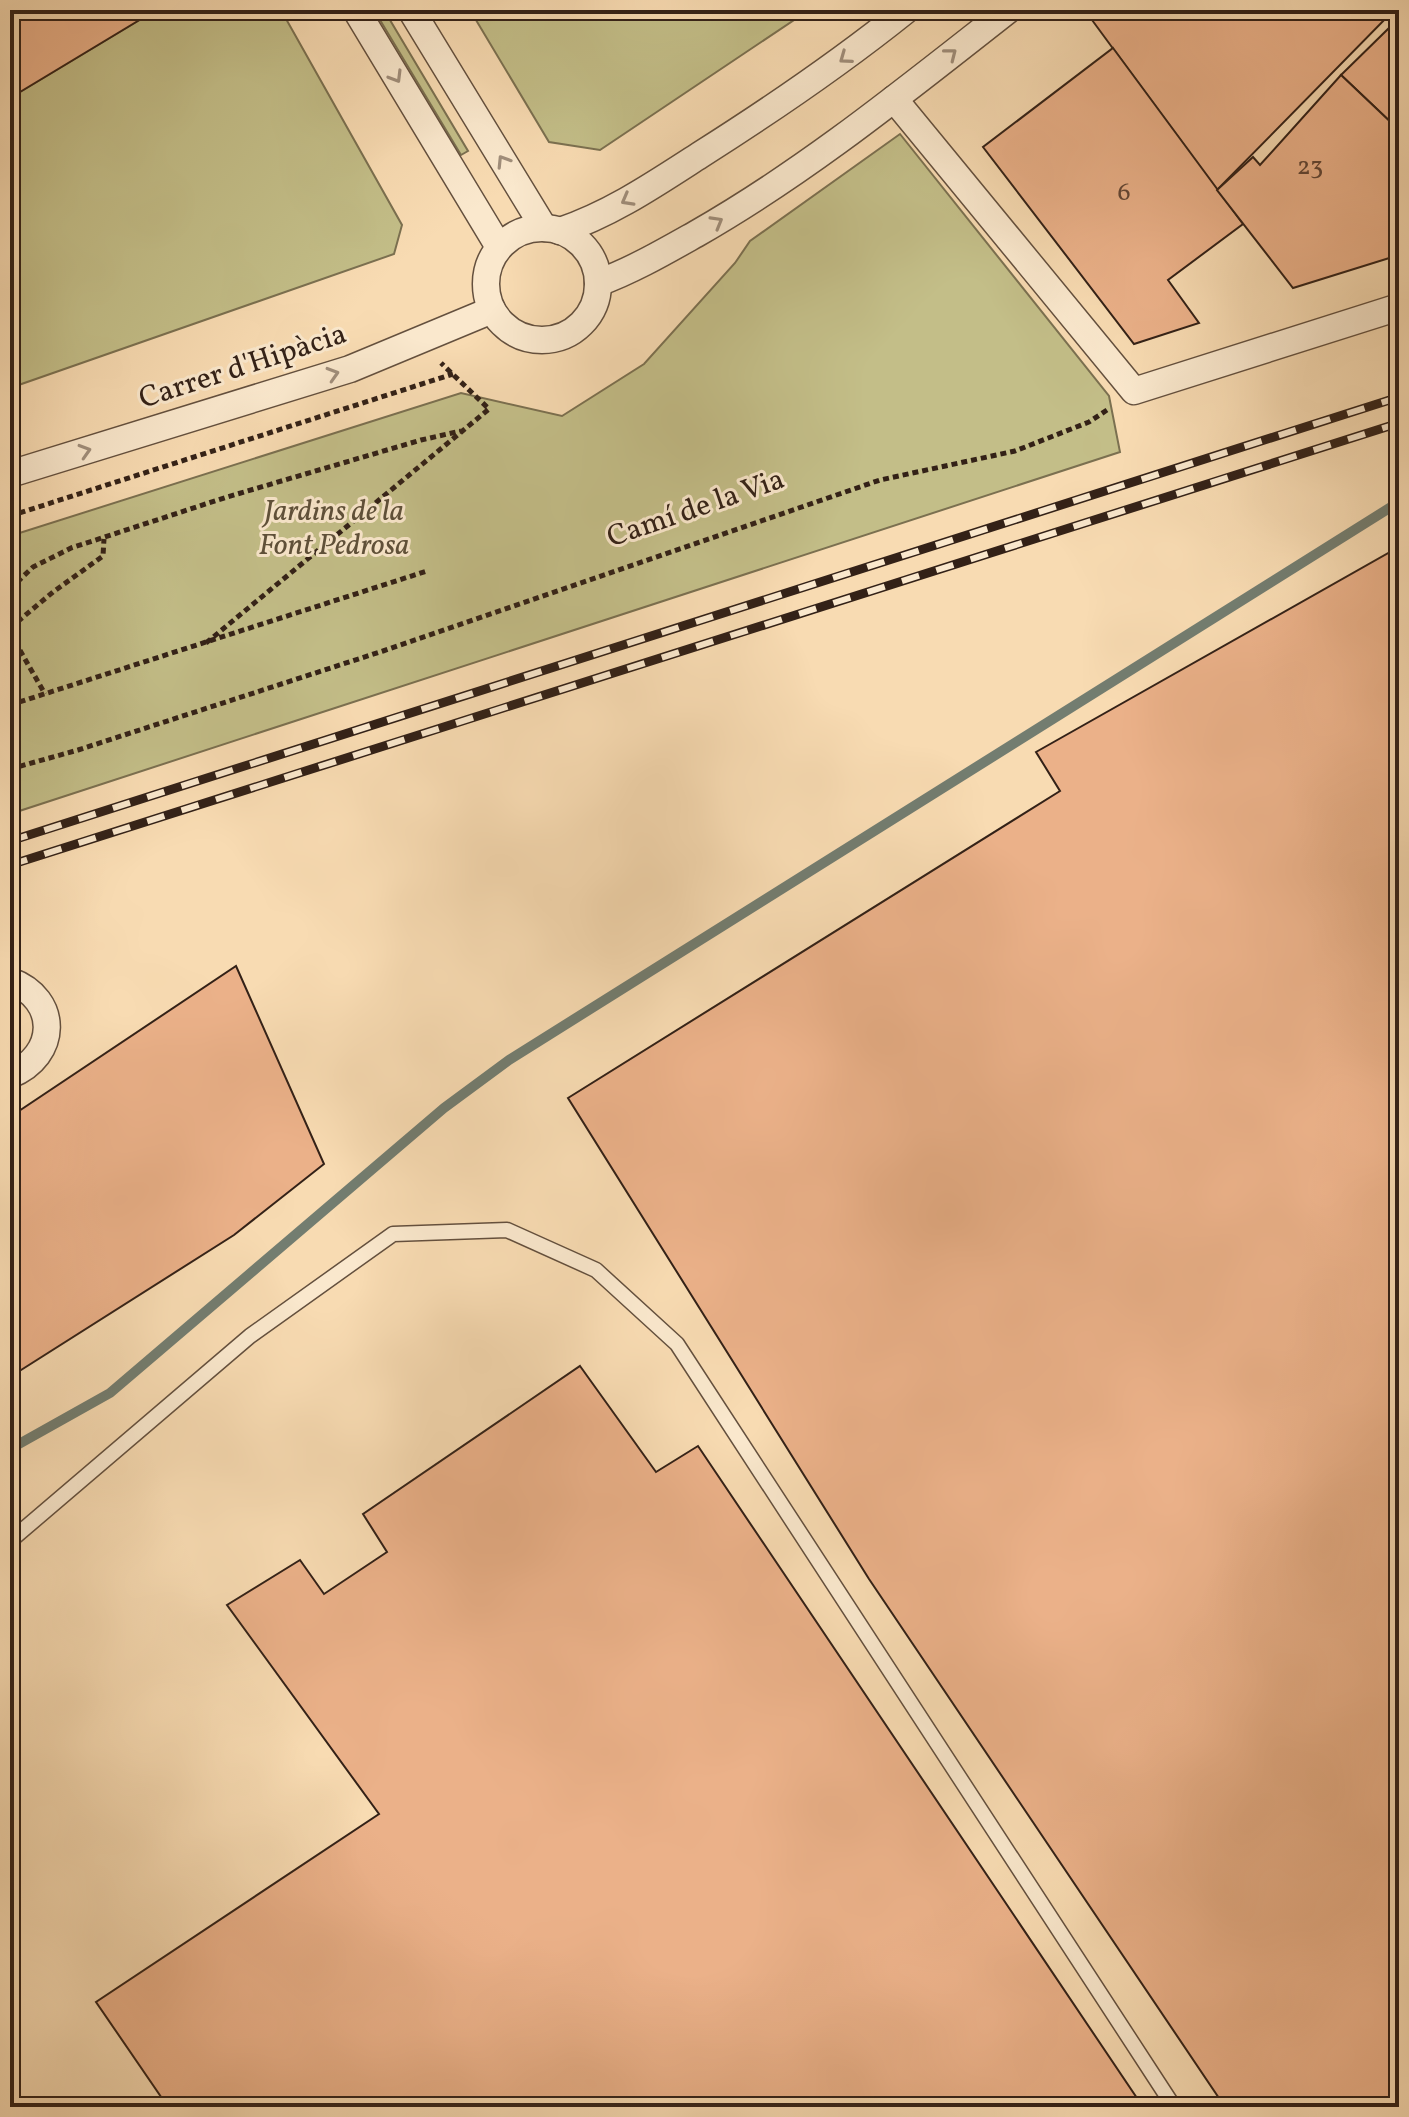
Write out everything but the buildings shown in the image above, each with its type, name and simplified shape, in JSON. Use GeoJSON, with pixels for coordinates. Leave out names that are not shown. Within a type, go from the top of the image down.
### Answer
{"type":"FeatureCollection","features":[{"type":"Feature","properties":{"kind":"street"},"geometry":{"type":"LineString","coordinates":[[356,10],[499,247]]}},
{"type":"Feature","properties":{"kind":"street"},"geometry":{"type":"LineString","coordinates":[[411,10],[552,229],[574,238],[587,250],[595,265],[598,283],[595,301],[587,318],[573,331],[556,338],[537,340],[519,336],[503,326],[492,310],[486,294],[485,277],[499,247],[527,229],[552,229],[590,221],[637,196],[850,55],[906,10]]}},
{"type":"Feature","properties":{"kind":"street"},"geometry":{"type":"LineString","coordinates":[[598,283],[626,272],[739,209],[894,99],[1008,10]]}},
{"type":"Feature","properties":{"kind":"street"},"geometry":{"type":"LineString","coordinates":[[894,99],[1134,391],[1399,307]]}},
{"type":"Feature","properties":{"kind":"street","name":"Carrer d'Hipàcia"},"geometry":{"type":"LineString","coordinates":[[10,474],[350,369],[492,310]]}},
{"type":"Feature","properties":{"kind":"street"},"geometry":{"type":"LineString","coordinates":[[10,981],[26,988],[38,999],[45,1013],[47,1029],[44,1045],[36,1059],[10,1075]]}},
{"type":"Feature","properties":{"kind":"lane"},"geometry":{"type":"LineString","coordinates":[[10,1541],[250,1336],[393,1234],[507,1230],[596,1270],[677,1344],[1174,2107]]}},
{"type":"Feature","properties":{"kind":"path"},"geometry":{"type":"LineString","coordinates":[[206,643],[489,409],[431,354]]}},
{"type":"Feature","properties":{"kind":"path"},"geometry":{"type":"LineString","coordinates":[[10,516],[453,374]]}},
{"type":"Feature","properties":{"kind":"path","name":"Camí de la Via"},"geometry":{"type":"LineString","coordinates":[[10,769],[383,651],[880,480],[1015,451],[1089,422],[1134,391]]}},
{"type":"Feature","properties":{"kind":"path"},"geometry":{"type":"LineString","coordinates":[[10,589],[33,567],[71,548],[227,497],[461,431]]}},
{"type":"Feature","properties":{"kind":"path"},"geometry":{"type":"LineString","coordinates":[[45,694],[10,630],[53,592],[103,556],[104,538]]}},
{"type":"Feature","properties":{"kind":"path"},"geometry":{"type":"LineString","coordinates":[[10,705],[427,571]]}},
{"type":"Feature","properties":{"kind":"green space"},"geometry":{"type":"Polygon","coordinates":[[[156,10],[281,10],[402,225],[394,254],[10,388],[10,98],[156,10]]]}},
{"type":"Feature","properties":{"kind":"green space"},"geometry":{"type":"Polygon","coordinates":[[[374,10],[384,10],[468,151],[461,155],[374,10]]]}},
{"type":"Feature","properties":{"kind":"green space"},"geometry":{"type":"Polygon","coordinates":[[[470,10],[809,10],[600,150],[549,142],[470,10]]]}},
{"type":"Feature","properties":{"kind":"green space","name":"Jardins de la Font Pedrosa"},"geometry":{"type":"Polygon","coordinates":[[[900,134],[1109,396],[1120,452],[10,814],[10,536],[461,393],[562,416],[644,364],[735,263],[750,241],[900,134]]]}},
{"type":"Feature","properties":{"kind":"waterway"},"geometry":{"type":"LineString","coordinates":[[10,1449],[110,1393],[444,1108],[509,1060],[1399,502]]}},
{"type":"Feature","properties":{"kind":"railway"},"geometry":{"type":"LineString","coordinates":[[10,841],[1399,397]]}},
{"type":"Feature","properties":{"kind":"railway"},"geometry":{"type":"LineString","coordinates":[[10,865],[1399,423]]}}]}
